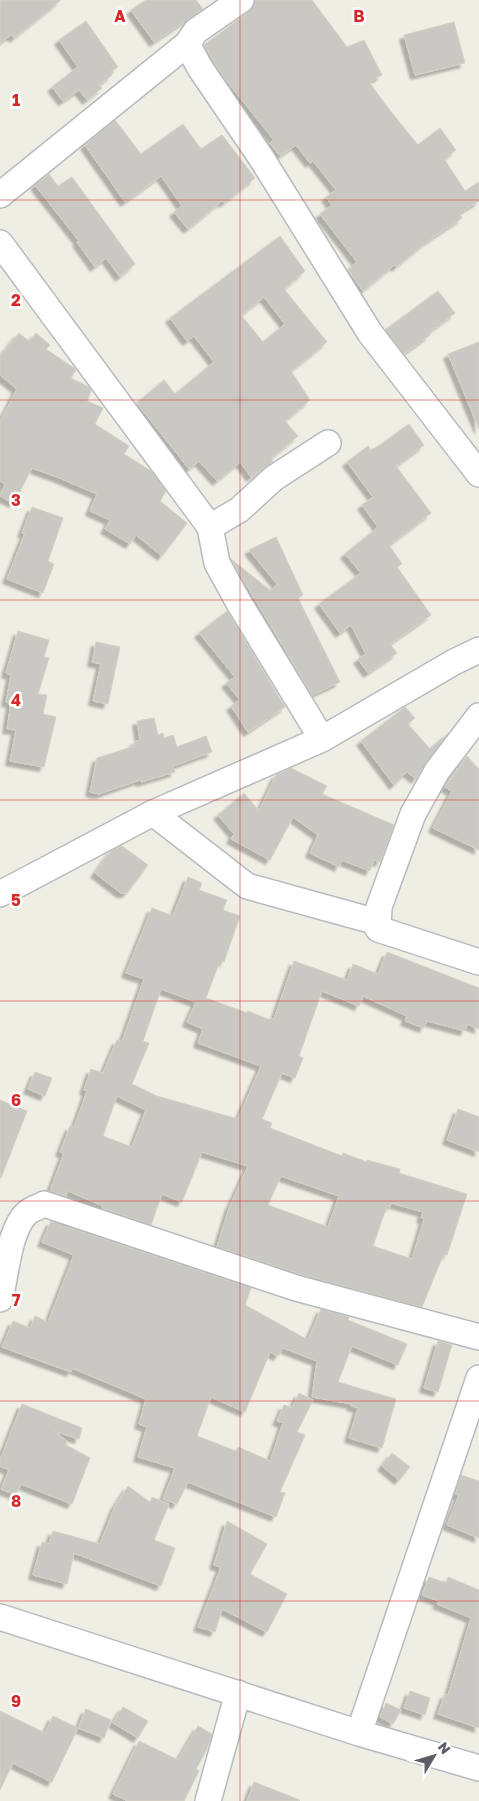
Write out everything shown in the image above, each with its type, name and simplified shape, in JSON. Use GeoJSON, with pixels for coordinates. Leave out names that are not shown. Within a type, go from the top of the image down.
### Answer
{"type":"FeatureCollection","features":[{"type":"Feature","properties":{"kind":"street"},"geometry":{"type":"LineString","coordinates":[[0,195],[187,44],[196,31],[241,0]]}},
{"type":"Feature","properties":{"kind":"street"},"geometry":{"type":"LineString","coordinates":[[187,44],[200,68],[262,159],[370,333],[479,474]]}},
{"type":"Feature","properties":{"kind":"street"},"geometry":{"type":"LineString","coordinates":[[0,243],[210,527],[218,563],[222,571],[322,739]]}},
{"type":"Feature","properties":{"kind":"street"},"geometry":{"type":"LineString","coordinates":[[210,527],[239,510],[274,478],[328,443]]}},
{"type":"Feature","properties":{"kind":"street"},"geometry":{"type":"LineString","coordinates":[[0,894],[153,813],[322,739],[454,662],[479,650]]}},
{"type":"Feature","properties":{"kind":"street"},"geometry":{"type":"LineString","coordinates":[[479,716],[437,771],[413,814],[379,906],[377,922],[378,929],[479,962]]}},
{"type":"Feature","properties":{"kind":"street"},"geometry":{"type":"LineString","coordinates":[[153,813],[247,886],[377,922]]}},
{"type":"Feature","properties":{"kind":"street"},"geometry":{"type":"LineString","coordinates":[[0,1299],[14,1233],[28,1212],[44,1204],[296,1288],[479,1337]]}},
{"type":"Feature","properties":{"kind":"street"},"geometry":{"type":"LineString","coordinates":[[359,1732],[479,1378]]}},
{"type":"Feature","properties":{"kind":"street"},"geometry":{"type":"LineString","coordinates":[[0,1616],[359,1732],[479,1768]]}},
{"type":"Feature","properties":{"kind":"street"},"geometry":{"type":"LineString","coordinates":[[208,1801],[238,1693]]}},
{"type":"Feature","properties":{"kind":"building"},"geometry":{"type":"Polygon","coordinates":[[[0,0],[61,0],[14,38],[11,35],[0,43],[0,0]]]}},
{"type":"Feature","properties":{"kind":"building"},"geometry":{"type":"Polygon","coordinates":[[[146,0],[196,0],[203,9],[154,42],[131,10],[146,0]]]}},
{"type":"Feature","properties":{"kind":"building"},"geometry":{"type":"Polygon","coordinates":[[[255,0],[312,0],[347,47],[364,40],[382,75],[369,82],[388,108],[418,145],[440,128],[456,150],[444,159],[465,191],[479,182],[479,201],[459,213],[462,218],[426,242],[396,267],[394,265],[363,291],[348,270],[357,262],[320,214],[332,205],[326,197],[336,190],[313,161],[310,163],[296,145],[280,156],[270,143],[274,140],[222,75],[204,45],[249,12],[255,0]]]}},
{"type":"Feature","properties":{"kind":"building"},"geometry":{"type":"Polygon","coordinates":[[[86,21],[118,67],[110,72],[112,75],[99,85],[102,88],[87,100],[79,90],[63,101],[52,87],[78,67],[59,40],[86,21]]]}},
{"type":"Feature","properties":{"kind":"building"},"geometry":{"type":"Polygon","coordinates":[[[454,22],[465,63],[415,75],[404,35],[454,22]]]}},
{"type":"Feature","properties":{"kind":"building"},"geometry":{"type":"Polygon","coordinates":[[[115,120],[141,154],[183,124],[201,149],[222,135],[255,178],[224,203],[222,201],[188,229],[174,212],[182,206],[161,176],[125,202],[85,145],[115,120]]]}},
{"type":"Feature","properties":{"kind":"building"},"geometry":{"type":"Polygon","coordinates":[[[49,174],[58,186],[72,177],[135,264],[120,277],[106,258],[95,267],[77,242],[79,241],[35,185],[49,174]]]}},
{"type":"Feature","properties":{"kind":"building"},"geometry":{"type":"Polygon","coordinates":[[[280,236],[305,271],[284,289],[327,342],[291,371],[310,400],[285,421],[298,436],[271,458],[273,461],[251,477],[240,462],[217,481],[199,461],[189,469],[137,403],[164,380],[175,394],[214,362],[194,336],[187,341],[170,318],[280,236]],[[264,297],[241,315],[263,342],[285,324],[264,297]]]}},
{"type":"Feature","properties":{"kind":"building"},"geometry":{"type":"Polygon","coordinates":[[[438,291],[455,313],[404,354],[385,330],[438,291]]]}},
{"type":"Feature","properties":{"kind":"building"},"geometry":{"type":"Polygon","coordinates":[[[19,333],[29,341],[36,333],[50,345],[46,349],[76,370],[71,378],[89,387],[91,391],[87,401],[103,408],[95,424],[129,446],[124,454],[151,471],[166,491],[160,501],[187,523],[162,556],[136,535],[130,544],[105,529],[110,520],[90,511],[97,494],[57,477],[32,468],[14,503],[0,496],[5,484],[0,481],[0,422],[17,389],[0,375],[0,356],[19,333]]]}},
{"type":"Feature","properties":{"kind":"building"},"geometry":{"type":"Polygon","coordinates":[[[479,342],[479,429],[448,354],[479,342]]]}},
{"type":"Feature","properties":{"kind":"building"},"geometry":{"type":"Polygon","coordinates":[[[409,424],[424,445],[396,466],[431,513],[389,545],[402,564],[397,567],[431,615],[390,644],[397,653],[368,673],[358,659],[366,654],[351,625],[340,633],[319,604],[361,573],[345,554],[378,527],[362,505],[373,497],[347,462],[368,446],[371,450],[380,445],[409,424]]]}},
{"type":"Feature","properties":{"kind":"building"},"geometry":{"type":"Polygon","coordinates":[[[32,507],[63,518],[48,561],[54,564],[43,593],[7,579],[25,533],[22,533],[32,507]]]}},
{"type":"Feature","properties":{"kind":"building"},"geometry":{"type":"Polygon","coordinates":[[[276,537],[303,595],[298,598],[340,682],[312,695],[231,559],[271,591],[277,584],[249,550],[276,537]]]}},
{"type":"Feature","properties":{"kind":"building"},"geometry":{"type":"Polygon","coordinates":[[[227,611],[285,707],[248,732],[231,706],[240,700],[226,683],[235,677],[199,633],[227,611]]]}},
{"type":"Feature","properties":{"kind":"building"},"geometry":{"type":"Polygon","coordinates":[[[18,631],[49,640],[44,657],[49,658],[38,694],[47,695],[43,714],[56,717],[44,767],[10,761],[16,730],[7,729],[11,703],[6,702],[11,675],[6,673],[18,631]]]}},
{"type":"Feature","properties":{"kind":"building"},"geometry":{"type":"Polygon","coordinates":[[[96,642],[120,647],[108,704],[93,701],[101,664],[92,662],[96,642]]]}},
{"type":"Feature","properties":{"kind":"building"},"geometry":{"type":"Polygon","coordinates":[[[405,707],[415,718],[408,724],[430,749],[447,734],[416,779],[407,772],[394,785],[361,741],[405,707]]]}},
{"type":"Feature","properties":{"kind":"building"},"geometry":{"type":"Polygon","coordinates":[[[154,718],[158,735],[163,733],[164,738],[173,735],[177,747],[206,736],[212,752],[173,766],[175,772],[141,782],[140,780],[99,794],[90,792],[97,758],[135,746],[134,742],[140,740],[137,721],[154,718]]]}},
{"type":"Feature","properties":{"kind":"building"},"geometry":{"type":"Polygon","coordinates":[[[467,756],[479,769],[479,850],[433,828],[452,791],[445,787],[467,756]]]}},
{"type":"Feature","properties":{"kind":"building"},"geometry":{"type":"Polygon","coordinates":[[[291,768],[327,786],[322,794],[394,825],[380,862],[374,860],[370,871],[342,860],[339,867],[310,853],[318,835],[293,817],[270,860],[231,839],[234,834],[218,815],[244,793],[259,811],[276,775],[291,768]]]}},
{"type":"Feature","properties":{"kind":"building"},"geometry":{"type":"Polygon","coordinates":[[[122,846],[148,865],[127,893],[121,893],[95,873],[111,851],[122,846]]]}},
{"type":"Feature","properties":{"kind":"building"},"geometry":{"type":"Polygon","coordinates":[[[188,877],[202,883],[199,890],[227,900],[223,910],[240,916],[224,962],[220,961],[206,998],[270,1020],[270,1018],[274,1019],[294,961],[347,980],[353,964],[378,974],[387,952],[479,988],[479,1029],[467,1024],[465,1031],[427,1021],[424,1028],[405,1021],[407,1016],[363,996],[359,1006],[322,991],[299,1056],[303,1058],[295,1078],[282,1073],[262,1119],[272,1123],[270,1128],[342,1156],[343,1153],[367,1162],[367,1160],[400,1169],[399,1173],[467,1194],[447,1255],[444,1253],[422,1307],[300,1274],[217,1247],[229,1208],[248,1166],[202,1152],[182,1202],[162,1194],[151,1225],[102,1208],[103,1206],[68,1191],[66,1196],[50,1191],[64,1153],[60,1152],[70,1126],[74,1128],[87,1091],[84,1090],[91,1069],[103,1073],[117,1040],[122,1042],[144,979],[126,973],[152,908],[173,916],[188,877]],[[161,989],[143,1041],[149,1043],[132,1084],[157,1096],[238,1119],[261,1066],[198,1043],[203,1029],[187,1022],[196,1002],[161,989]],[[117,1096],[103,1136],[132,1147],[146,1110],[117,1096]],[[281,1176],[268,1205],[328,1227],[339,1196],[281,1176]],[[391,1203],[390,1207],[387,1206],[373,1246],[412,1259],[424,1219],[421,1218],[423,1212],[391,1203]]]}},
{"type":"Feature","properties":{"kind":"building"},"geometry":{"type":"Polygon","coordinates":[[[35,1072],[52,1078],[45,1096],[28,1089],[35,1072]]]}},
{"type":"Feature","properties":{"kind":"building"},"geometry":{"type":"Polygon","coordinates":[[[0,1100],[27,1111],[1,1178],[0,1178],[0,1100]]]}},
{"type":"Feature","properties":{"kind":"building"},"geometry":{"type":"Polygon","coordinates":[[[458,1109],[479,1117],[479,1152],[447,1140],[458,1109]]]}},
{"type":"Feature","properties":{"kind":"building"},"geometry":{"type":"Polygon","coordinates":[[[51,1221],[251,1288],[245,1305],[308,1340],[321,1309],[349,1317],[348,1320],[407,1344],[398,1365],[352,1346],[338,1382],[396,1399],[382,1448],[349,1438],[358,1408],[351,1406],[352,1404],[312,1397],[317,1361],[283,1348],[278,1356],[270,1352],[245,1412],[211,1397],[197,1436],[236,1451],[238,1447],[270,1461],[283,1423],[277,1421],[284,1405],[292,1408],[299,1393],[313,1400],[297,1432],[305,1435],[280,1492],[285,1493],[276,1517],[188,1482],[177,1504],[163,1499],[175,1468],[138,1457],[147,1427],[139,1424],[146,1399],[72,1368],[71,1372],[2,1347],[13,1321],[30,1328],[35,1316],[48,1322],[74,1255],[42,1242],[51,1221]]]}},
{"type":"Feature","properties":{"kind":"building"},"geometry":{"type":"Polygon","coordinates":[[[438,1341],[452,1345],[438,1392],[424,1388],[438,1341]]]}},
{"type":"Feature","properties":{"kind":"building"},"geometry":{"type":"Polygon","coordinates":[[[22,1404],[82,1428],[79,1439],[54,1431],[67,1441],[66,1445],[90,1458],[72,1504],[21,1484],[16,1495],[1,1489],[9,1470],[0,1466],[0,1460],[22,1404]]]}},
{"type":"Feature","properties":{"kind":"building"},"geometry":{"type":"Polygon","coordinates":[[[392,1453],[410,1467],[399,1480],[382,1466],[392,1453]]]}},
{"type":"Feature","properties":{"kind":"building"},"geometry":{"type":"Polygon","coordinates":[[[461,1475],[479,1481],[479,1538],[447,1525],[459,1495],[455,1494],[461,1475]]]}},
{"type":"Feature","properties":{"kind":"building"},"geometry":{"type":"Polygon","coordinates":[[[128,1486],[150,1502],[152,1497],[169,1504],[154,1540],[175,1548],[161,1586],[74,1553],[67,1584],[33,1575],[42,1542],[49,1544],[53,1531],[100,1544],[115,1506],[128,1486]]]}},
{"type":"Feature","properties":{"kind":"building"},"geometry":{"type":"Polygon","coordinates":[[[227,1521],[267,1544],[250,1574],[287,1594],[267,1632],[222,1609],[215,1632],[198,1627],[221,1567],[214,1565],[227,1521]]]}},
{"type":"Feature","properties":{"kind":"building"},"geometry":{"type":"Polygon","coordinates":[[[429,1577],[446,1583],[448,1577],[479,1590],[479,1728],[438,1714],[445,1694],[448,1695],[471,1618],[437,1604],[439,1601],[422,1595],[429,1577]]]}},
{"type":"Feature","properties":{"kind":"building"},"geometry":{"type":"Polygon","coordinates":[[[410,1691],[430,1698],[425,1715],[404,1708],[410,1691]]]}},
{"type":"Feature","properties":{"kind":"building"},"geometry":{"type":"Polygon","coordinates":[[[386,1703],[401,1710],[393,1724],[380,1717],[386,1703]]]}},
{"type":"Feature","properties":{"kind":"building"},"geometry":{"type":"Polygon","coordinates":[[[123,1707],[148,1721],[138,1738],[113,1723],[123,1707]]]}},
{"type":"Feature","properties":{"kind":"building"},"geometry":{"type":"Polygon","coordinates":[[[86,1709],[111,1720],[104,1738],[78,1728],[86,1709]]]}},
{"type":"Feature","properties":{"kind":"building"},"geometry":{"type":"Polygon","coordinates":[[[0,1711],[45,1733],[53,1716],[78,1728],[52,1782],[13,1763],[0,1790],[0,1711]]]}},
{"type":"Feature","properties":{"kind":"building"},"geometry":{"type":"Polygon","coordinates":[[[198,1726],[212,1734],[207,1749],[196,1769],[199,1771],[184,1801],[128,1801],[113,1794],[139,1741],[178,1760],[198,1726]]]}},
{"type":"Feature","properties":{"kind":"building"},"geometry":{"type":"Polygon","coordinates":[[[254,1782],[300,1800],[247,1801],[254,1782]]]}}]}
